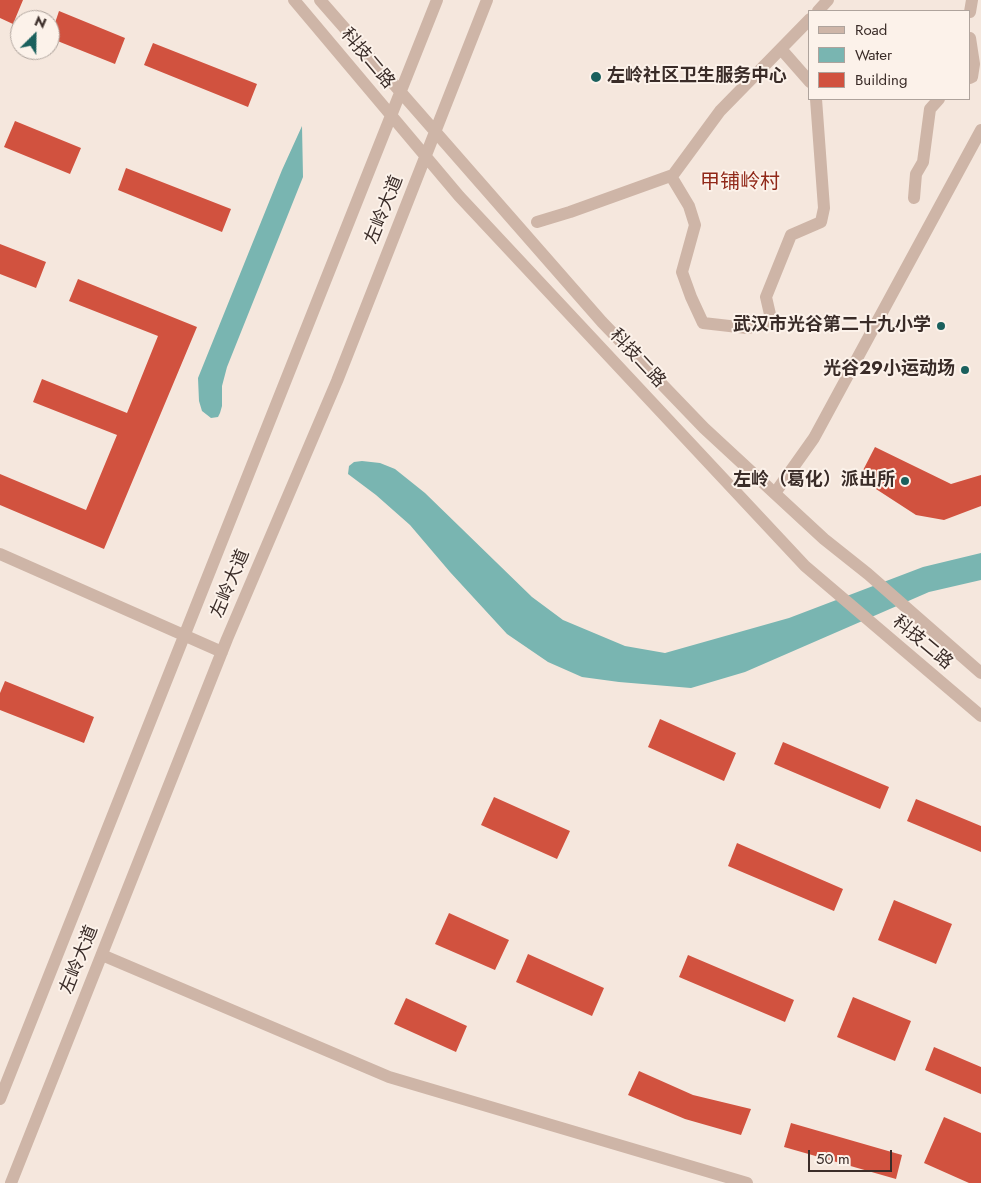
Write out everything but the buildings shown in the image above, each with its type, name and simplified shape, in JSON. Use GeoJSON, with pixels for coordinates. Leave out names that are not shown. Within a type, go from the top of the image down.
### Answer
{"type":"FeatureCollection","features":[{"type":"Feature","properties":{"kind":"street","name":"科技二路"},"geometry":{"type":"LineString","coordinates":[[294,0],[459,196],[792,552],[981,716]]}},
{"type":"Feature","properties":{"kind":"street","name":"科技二路"},"geometry":{"type":"LineString","coordinates":[[320,0],[602,322],[704,428],[824,539],[868,574],[981,673]]}},
{"type":"Feature","properties":{"kind":"street","name":"左岭大道"},"geometry":{"type":"LineString","coordinates":[[0,1099],[436,0]]}},
{"type":"Feature","properties":{"kind":"street","name":"左岭大道"},"geometry":{"type":"LineString","coordinates":[[11,1183],[222,652],[336,381],[486,0]]}},
{"type":"Feature","properties":{"kind":"street"},"geometry":{"type":"LineString","coordinates":[[819,10],[828,0]]}},
{"type":"Feature","properties":{"kind":"street"},"geometry":{"type":"LineString","coordinates":[[537,222],[673,175],[720,111],[808,22]]}},
{"type":"Feature","properties":{"kind":"street"},"geometry":{"type":"LineString","coordinates":[[781,49],[808,80]]}},
{"type":"Feature","properties":{"kind":"street"},"geometry":{"type":"LineString","coordinates":[[971,50],[974,64],[971,78]]}},
{"type":"Feature","properties":{"kind":"street"},"geometry":{"type":"LineString","coordinates":[[671,176],[688,206],[695,226],[682,272],[703,323],[747,328],[772,323],[766,297],[791,235],[821,222],[824,208],[816,100]]}},
{"type":"Feature","properties":{"kind":"street"},"geometry":{"type":"LineString","coordinates":[[914,198],[916,174],[923,162],[930,109],[938,100]]}},
{"type":"Feature","properties":{"kind":"street"},"geometry":{"type":"LineString","coordinates":[[775,494],[814,438],[981,130]]}},
{"type":"Feature","properties":{"kind":"street"},"geometry":{"type":"LineString","coordinates":[[0,554],[222,652]]}},
{"type":"Feature","properties":{"kind":"street"},"geometry":{"type":"LineString","coordinates":[[102,955],[389,1077],[747,1183]]}},
{"type":"Feature","properties":{"kind":"water"},"geometry":{"type":"Polygon","coordinates":[[[302,126],[303,177],[227,367],[222,386],[220,413],[218,417],[211,418],[202,411],[199,401],[198,378],[282,170],[302,126]]]}},
{"type":"Feature","properties":{"kind":"water"},"geometry":{"type":"Polygon","coordinates":[[[354,462],[380,463],[395,469],[425,493],[532,597],[563,620],[625,646],[665,653],[789,618],[923,567],[981,553],[981,580],[929,592],[745,672],[691,688],[582,677],[548,662],[507,634],[410,525],[376,495],[348,474],[349,466],[354,462]]]}},
{"type":"Feature","properties":{"kind":"place","name":"左岭社区卫生服务中心"},"geometry":{"type":"Point","coordinates":[596,77]}},
{"type":"Feature","properties":{"kind":"place","name":"武汉市光谷第二十九小学"},"geometry":{"type":"Point","coordinates":[941,326]}},
{"type":"Feature","properties":{"kind":"place","name":"光谷29小运动场"},"geometry":{"type":"Point","coordinates":[965,370]}},
{"type":"Feature","properties":{"kind":"place","name":"左岭（葛化）派出所"},"geometry":{"type":"Point","coordinates":[905,481]}},
{"type":"Feature","properties":{"kind":"district","name":"甲铺岭村"},"geometry":{"type":"Point","coordinates":[740,183]}}]}
